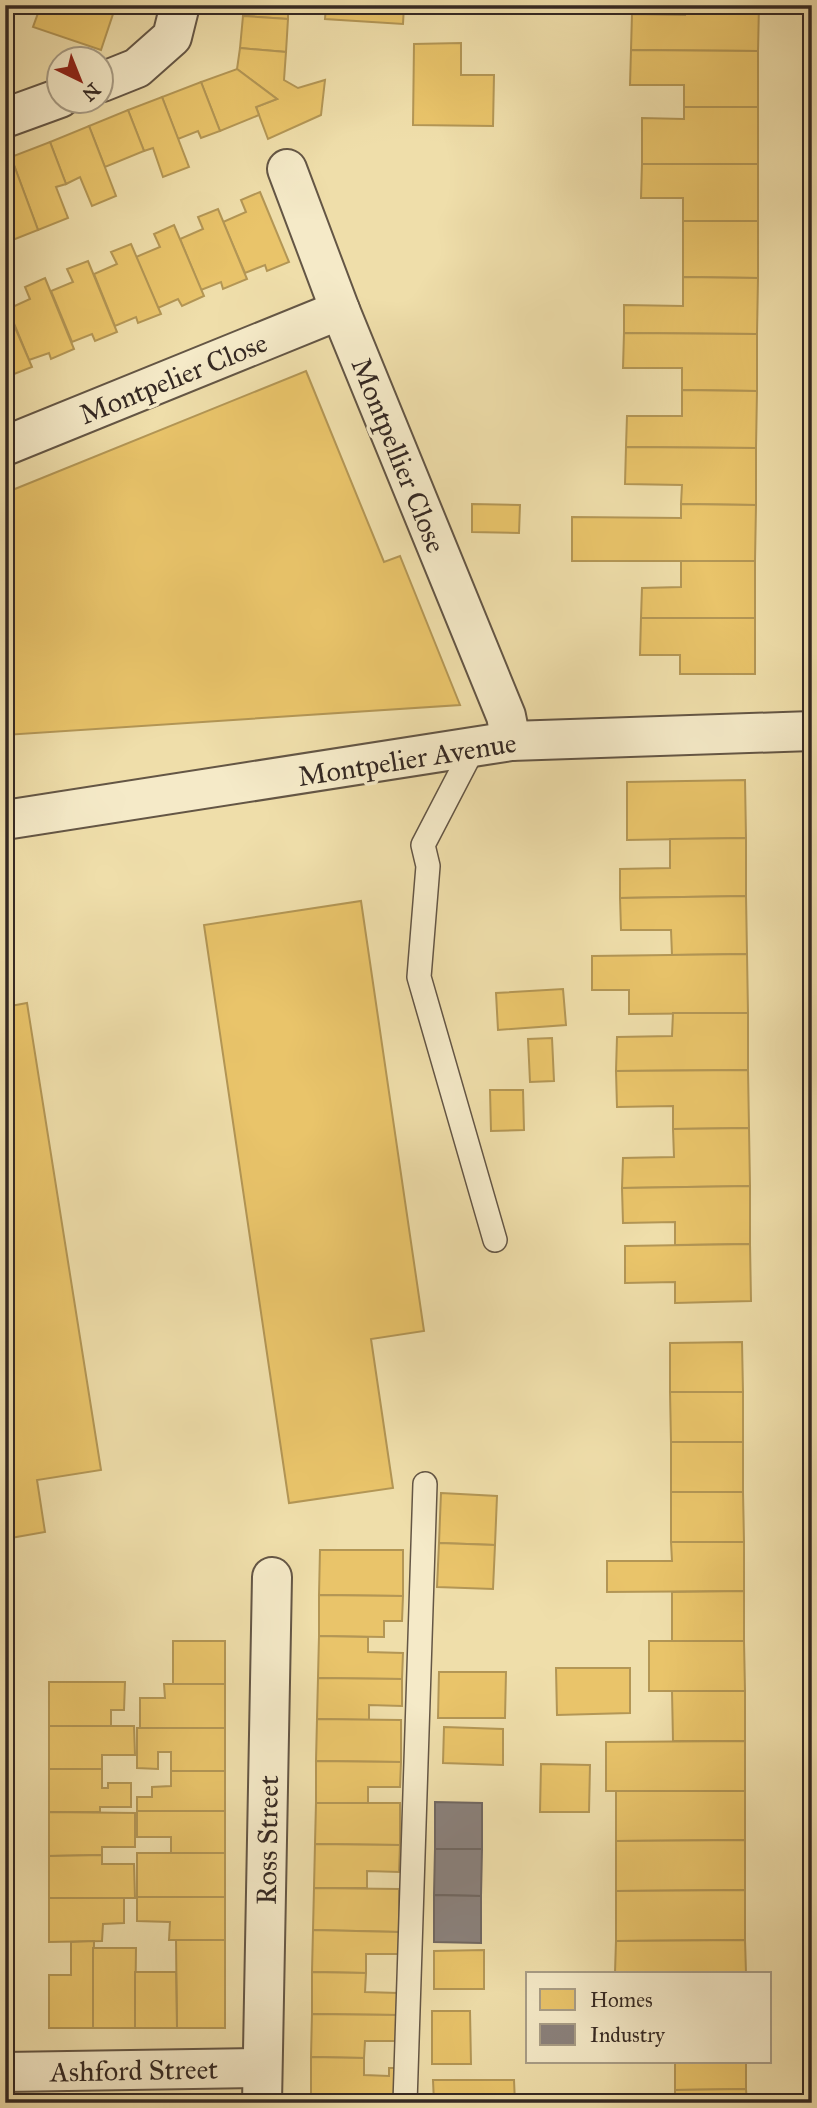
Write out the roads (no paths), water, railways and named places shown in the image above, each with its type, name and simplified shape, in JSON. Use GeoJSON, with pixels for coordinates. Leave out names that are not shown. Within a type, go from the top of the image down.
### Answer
{"type":"FeatureCollection","features":[{"type":"Feature","properties":{"kind":"street"},"geometry":{"type":"LineString","coordinates":[[116,76],[136,68],[172,37],[180,5]]}},
{"type":"Feature","properties":{"kind":"street"},"geometry":{"type":"LineString","coordinates":[[6,117],[46,102]]}},
{"type":"Feature","properties":{"kind":"street","name":"Montpellier Close"},"geometry":{"type":"LineString","coordinates":[[287,169],[340,310],[501,704],[493,743]]}},
{"type":"Feature","properties":{"kind":"street","name":"Montpelier Close"},"geometry":{"type":"LineString","coordinates":[[5,446],[340,310]]}},
{"type":"Feature","properties":{"kind":"street","name":"Montpelier Avenue"},"geometry":{"type":"LineString","coordinates":[[5,820],[493,743],[812,731]]}},
{"type":"Feature","properties":{"kind":"street","name":"Ross Street"},"geometry":{"type":"LineString","coordinates":[[262,2085],[272,1577]]}},
{"type":"Feature","properties":{"kind":"street","name":"Ashford Street"},"geometry":{"type":"LineString","coordinates":[[5,2072],[262,2085]]}},
{"type":"Feature","properties":{"kind":"lane"},"geometry":{"type":"LineString","coordinates":[[493,743],[423,845],[428,866],[419,977],[495,1240]]}},
{"type":"Feature","properties":{"kind":"lane"},"geometry":{"type":"LineString","coordinates":[[405,2103],[425,1484]]}}]}
